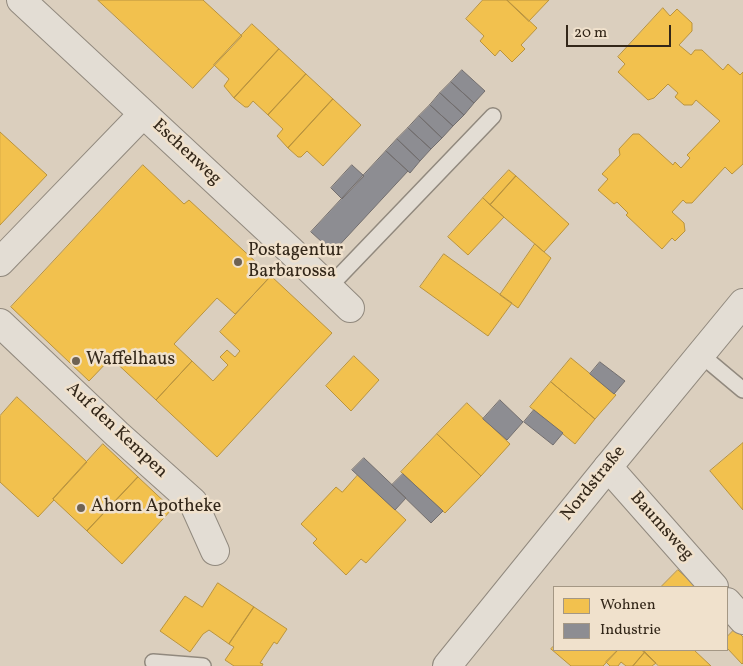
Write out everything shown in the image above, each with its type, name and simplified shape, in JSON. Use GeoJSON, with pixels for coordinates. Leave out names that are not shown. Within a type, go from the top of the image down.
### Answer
{"type":"FeatureCollection","features":[{"type":"Feature","properties":{"kind":"street","name":"Eschenweg"},"geometry":{"type":"LineString","coordinates":[[21,0],[350,308]]}},
{"type":"Feature","properties":{"kind":"street"},"geometry":{"type":"LineString","coordinates":[[0,262],[143,114]]}},
{"type":"Feature","properties":{"kind":"street","name":"Nordstraße"},"geometry":{"type":"LineString","coordinates":[[447,666],[700,354],[743,304]]}},
{"type":"Feature","properties":{"kind":"street","name":"Auf den Kempen"},"geometry":{"type":"LineString","coordinates":[[0,323],[193,502],[215,551]]}},
{"type":"Feature","properties":{"kind":"street","name":"Baumsweg"},"geometry":{"type":"LineString","coordinates":[[608,467],[713,586]]}},
{"type":"Feature","properties":{"kind":"street"},"geometry":{"type":"LineString","coordinates":[[728,603],[743,620]]}},
{"type":"Feature","properties":{"kind":"lane"},"geometry":{"type":"LineString","coordinates":[[329,287],[493,116]]}},
{"type":"Feature","properties":{"kind":"lane"},"geometry":{"type":"LineString","coordinates":[[700,354],[743,390]]}},
{"type":"Feature","properties":{"kind":"lane"},"geometry":{"type":"LineString","coordinates":[[153,662],[203,666]]}},
{"type":"Feature","properties":{"kind":"building: Wohnen"},"geometry":{"type":"Polygon","coordinates":[[[98,0],[203,0],[242,36],[193,88],[98,0]]]}},
{"type":"Feature","properties":{"kind":"building: Wohnen"},"geometry":{"type":"Polygon","coordinates":[[[483,0],[507,0],[537,28],[521,45],[525,49],[512,62],[500,50],[495,56],[480,41],[484,36],[466,19],[483,0]]]}},
{"type":"Feature","properties":{"kind":"building: Wohnen"},"geometry":{"type":"Polygon","coordinates":[[[507,0],[549,0],[529,21],[507,0]]]}},
{"type":"Feature","properties":{"kind":"building: Wohnen"},"geometry":{"type":"Polygon","coordinates":[[[663,8],[670,16],[677,9],[692,23],[692,31],[679,45],[691,55],[695,50],[702,50],[723,70],[728,64],[740,75],[743,72],[743,164],[732,174],[725,167],[692,203],[686,203],[683,200],[672,212],[684,223],[685,231],[675,241],[672,238],[662,249],[626,215],[628,213],[617,202],[614,204],[598,190],[608,179],[602,174],[620,155],[619,149],[633,134],[639,134],[673,165],[675,162],[681,168],[690,158],[687,155],[720,121],[696,100],[692,105],[684,105],[675,97],[678,93],[668,84],[654,98],[648,100],[618,72],[625,64],[618,57],[663,8]]]}},
{"type":"Feature","properties":{"kind":"building: Wohnen"},"geometry":{"type":"Polygon","coordinates":[[[252,24],[279,49],[234,98],[224,86],[229,79],[214,65],[252,24]]]}},
{"type":"Feature","properties":{"kind":"building: Wohnen"},"geometry":{"type":"Polygon","coordinates":[[[279,49],[306,74],[268,115],[253,101],[248,107],[245,107],[234,98],[279,49]]]}},
{"type":"Feature","properties":{"kind":"building: Wohnen"},"geometry":{"type":"Polygon","coordinates":[[[306,74],[333,99],[288,148],[277,136],[283,129],[268,115],[306,74]]]}},
{"type":"Feature","properties":{"kind":"building: Wohnen"},"geometry":{"type":"Polygon","coordinates":[[[333,99],[361,125],[323,166],[307,151],[301,157],[298,157],[288,148],[333,99]]]}},
{"type":"Feature","properties":{"kind":"building: Wohnen"},"geometry":{"type":"Polygon","coordinates":[[[0,132],[47,175],[0,225],[0,132]]]}},
{"type":"Feature","properties":{"kind":"building: Wohnen"},"geometry":{"type":"Polygon","coordinates":[[[143,165],[184,204],[189,200],[271,276],[235,314],[217,298],[174,344],[192,361],[156,400],[111,358],[89,381],[11,307],[143,165]]]}},
{"type":"Feature","properties":{"kind":"building: Wohnen"},"geometry":{"type":"Polygon","coordinates":[[[509,170],[516,176],[490,205],[483,198],[509,170]]]}},
{"type":"Feature","properties":{"kind":"building: Wohnen"},"geometry":{"type":"Polygon","coordinates":[[[516,176],[569,224],[544,252],[490,205],[516,176]]]}},
{"type":"Feature","properties":{"kind":"building: Wohnen"},"geometry":{"type":"Polygon","coordinates":[[[483,198],[504,217],[468,255],[448,237],[483,198]]]}},
{"type":"Feature","properties":{"kind":"building: Wohnen"},"geometry":{"type":"Polygon","coordinates":[[[535,244],[551,258],[518,308],[500,295],[535,244]]]}},
{"type":"Feature","properties":{"kind":"building: Wohnen"},"geometry":{"type":"Polygon","coordinates":[[[444,254],[512,303],[488,336],[420,287],[444,254]]]}},
{"type":"Feature","properties":{"kind":"building: Wohnen"},"geometry":{"type":"Polygon","coordinates":[[[271,276],[332,333],[217,457],[156,400],[192,361],[213,381],[228,365],[220,357],[227,350],[235,357],[240,351],[220,332],[271,276]]]}},
{"type":"Feature","properties":{"kind":"building: Wohnen"},"geometry":{"type":"Polygon","coordinates":[[[354,356],[379,380],[351,411],[326,386],[354,356]]]}},
{"type":"Feature","properties":{"kind":"building: Wohnen"},"geometry":{"type":"Polygon","coordinates":[[[571,358],[616,395],[595,419],[551,382],[571,358]]]}},
{"type":"Feature","properties":{"kind":"building: Wohnen"},"geometry":{"type":"Polygon","coordinates":[[[551,382],[595,419],[575,444],[530,407],[551,382]]]}},
{"type":"Feature","properties":{"kind":"building: Wohnen"},"geometry":{"type":"Polygon","coordinates":[[[17,397],[87,462],[38,517],[0,482],[0,416],[17,397]]]}},
{"type":"Feature","properties":{"kind":"building: Wohnen"},"geometry":{"type":"Polygon","coordinates":[[[467,403],[510,444],[481,476],[437,434],[467,403]]]}},
{"type":"Feature","properties":{"kind":"building: Wohnen"},"geometry":{"type":"Polygon","coordinates":[[[437,434],[481,476],[445,513],[401,472],[437,434]]]}},
{"type":"Feature","properties":{"kind":"building: Wohnen"},"geometry":{"type":"Polygon","coordinates":[[[743,443],[743,510],[710,471],[743,443]]]}},
{"type":"Feature","properties":{"kind":"building: Wohnen"},"geometry":{"type":"Polygon","coordinates":[[[103,444],[138,477],[87,531],[53,499],[103,444]]]}},
{"type":"Feature","properties":{"kind":"building: Wohnen"},"geometry":{"type":"Polygon","coordinates":[[[358,475],[406,520],[366,563],[361,559],[346,575],[313,543],[317,539],[301,524],[336,487],[342,492],[358,475]]]}},
{"type":"Feature","properties":{"kind":"building: Wohnen"},"geometry":{"type":"Polygon","coordinates":[[[138,477],[172,509],[122,564],[87,531],[138,477]]]}},
{"type":"Feature","properties":{"kind":"building: Wohnen"},"geometry":{"type":"Polygon","coordinates":[[[678,570],[696,586],[662,586],[678,570]]]}},
{"type":"Feature","properties":{"kind":"building: Wohnen"},"geometry":{"type":"Polygon","coordinates":[[[218,583],[254,607],[229,644],[209,630],[203,634],[190,652],[160,631],[185,596],[202,607],[218,583]]]}},
{"type":"Feature","properties":{"kind":"building: Wohnen"},"geometry":{"type":"Polygon","coordinates":[[[254,607],[287,629],[277,644],[274,642],[260,663],[263,664],[262,666],[234,666],[225,660],[234,647],[229,644],[254,607]]]}},
{"type":"Feature","properties":{"kind":"building: Wohnen"},"geometry":{"type":"Polygon","coordinates":[[[735,629],[743,637],[742,664],[728,649],[728,636],[735,629]]]}},
{"type":"Feature","properties":{"kind":"building: Wohnen"},"geometry":{"type":"Polygon","coordinates":[[[553,651],[617,651],[603,666],[571,666],[553,651]]]}},
{"type":"Feature","properties":{"kind":"building: Wohnen"},"geometry":{"type":"Polygon","coordinates":[[[617,651],[645,652],[633,666],[626,666],[621,662],[618,666],[610,666],[606,662],[617,651]]]}},
{"type":"Feature","properties":{"kind":"building: Wohnen"},"geometry":{"type":"Polygon","coordinates":[[[643,651],[695,651],[711,666],[659,666],[643,651]]]}},
{"type":"Feature","properties":{"kind":"building: Wohnen"},"geometry":{"type":"Polygon","coordinates":[[[645,652],[656,663],[652,666],[633,666],[645,652]]]}},
{"type":"Feature","properties":{"kind":"building: Industrie"},"geometry":{"type":"Polygon","coordinates":[[[462,70],[485,91],[474,103],[451,82],[462,70]]]}},
{"type":"Feature","properties":{"kind":"building: Industrie"},"geometry":{"type":"Polygon","coordinates":[[[451,82],[474,103],[464,115],[440,93],[451,82]]]}},
{"type":"Feature","properties":{"kind":"building: Industrie"},"geometry":{"type":"Polygon","coordinates":[[[440,93],[464,115],[453,126],[430,105],[440,93]]]}},
{"type":"Feature","properties":{"kind":"building: Industrie"},"geometry":{"type":"Polygon","coordinates":[[[430,105],[453,126],[442,138],[419,116],[430,105]]]}},
{"type":"Feature","properties":{"kind":"building: Industrie"},"geometry":{"type":"Polygon","coordinates":[[[419,116],[442,138],[431,149],[408,128],[419,116]]]}},
{"type":"Feature","properties":{"kind":"building: Industrie"},"geometry":{"type":"Polygon","coordinates":[[[408,128],[431,149],[420,161],[397,139],[408,128]]]}},
{"type":"Feature","properties":{"kind":"building: Industrie"},"geometry":{"type":"Polygon","coordinates":[[[397,139],[420,161],[410,173],[386,151],[397,139]]]}},
{"type":"Feature","properties":{"kind":"building: Industrie"},"geometry":{"type":"Polygon","coordinates":[[[386,151],[408,171],[333,252],[311,232],[386,151]]]}},
{"type":"Feature","properties":{"kind":"building: Industrie"},"geometry":{"type":"Polygon","coordinates":[[[352,165],[364,176],[342,199],[331,188],[352,165]]]}},
{"type":"Feature","properties":{"kind":"building: Industrie"},"geometry":{"type":"Polygon","coordinates":[[[600,362],[625,381],[614,394],[590,374],[600,362]]]}},
{"type":"Feature","properties":{"kind":"building: Industrie"},"geometry":{"type":"Polygon","coordinates":[[[500,400],[523,422],[507,440],[483,419],[500,400]]]}},
{"type":"Feature","properties":{"kind":"building: Industrie"},"geometry":{"type":"Polygon","coordinates":[[[534,410],[563,433],[553,445],[524,422],[534,410]]]}},
{"type":"Feature","properties":{"kind":"building: Industrie"},"geometry":{"type":"Polygon","coordinates":[[[364,458],[406,498],[395,510],[352,470],[364,458]]]}},
{"type":"Feature","properties":{"kind":"building: Industrie"},"geometry":{"type":"Polygon","coordinates":[[[403,474],[443,511],[431,523],[392,485],[403,474]]]}},
{"type":"Feature","properties":{"kind":"place","name":"Postagentur Barbarossa"},"geometry":{"type":"Point","coordinates":[238,262]}},
{"type":"Feature","properties":{"kind":"place","name":"Waffelhaus"},"geometry":{"type":"Point","coordinates":[76,361]}},
{"type":"Feature","properties":{"kind":"place","name":"Ahorn Apotheke"},"geometry":{"type":"Point","coordinates":[81,508]}}]}
